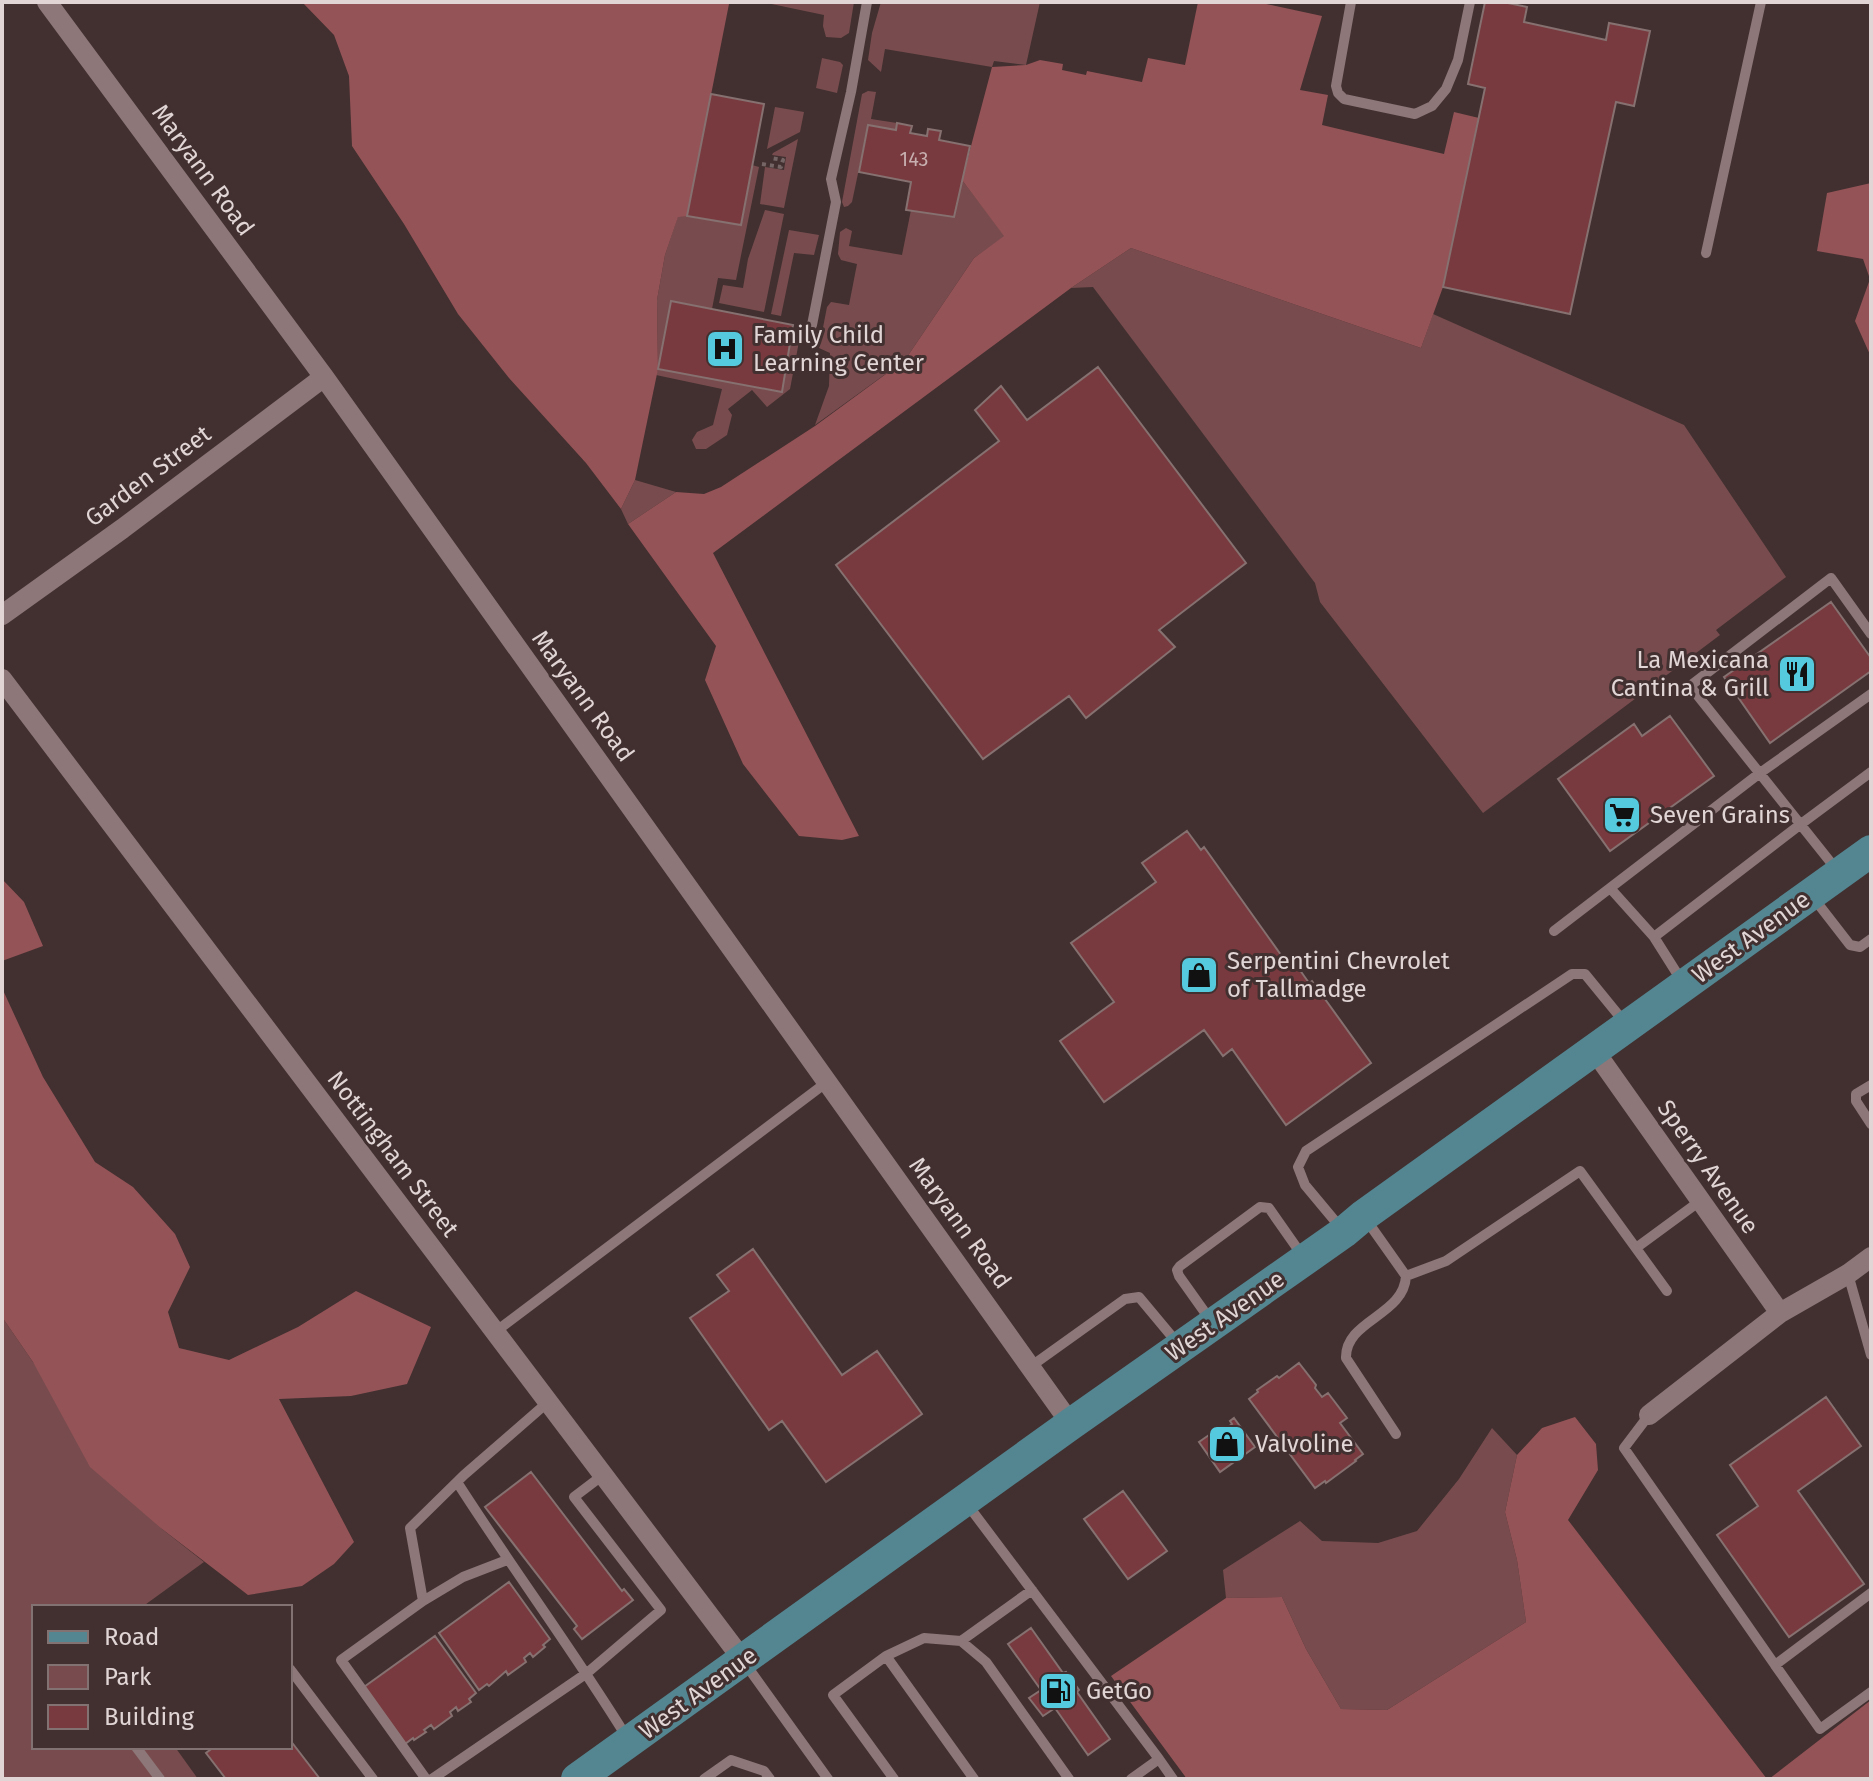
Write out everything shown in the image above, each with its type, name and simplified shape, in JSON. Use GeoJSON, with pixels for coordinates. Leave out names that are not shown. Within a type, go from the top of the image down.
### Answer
{"type":"FeatureCollection","features":[{"type":"Feature","properties":{"kind":"main road","name":"West Avenue"},"geometry":{"type":"LineString","coordinates":[[577,1779],[1871,851]]}},
{"type":"Feature","properties":{"kind":"street","name":"Maryann Road"},"geometry":{"type":"LineString","coordinates":[[47,2],[324,377],[1071,1424]]}},
{"type":"Feature","properties":{"kind":"street","name":"Garden Street"},"geometry":{"type":"LineString","coordinates":[[2,615],[324,377]]}},
{"type":"Feature","properties":{"kind":"street","name":"Nottingham Street"},"geometry":{"type":"LineString","coordinates":[[2,679],[743,1660]]}},
{"type":"Feature","properties":{"kind":"street","name":"Sperry Avenue"},"geometry":{"type":"LineString","coordinates":[[1594,1050],[1780,1313]]}},
{"type":"Feature","properties":{"kind":"street"},"geometry":{"type":"LineString","coordinates":[[1649,1415],[1780,1313],[1848,1274],[1871,1257]]}},
{"type":"Feature","properties":{"kind":"lane"},"geometry":{"type":"LineString","coordinates":[[812,325],[836,202],[831,179],[867,2]]}},
{"type":"Feature","properties":{"kind":"lane"},"geometry":{"type":"LineString","coordinates":[[1351,2],[1336,86],[1338,93],[1344,99],[1415,114],[1432,106],[1446,89],[1458,60],[1470,2]]}},
{"type":"Feature","properties":{"kind":"lane"},"geometry":{"type":"LineString","coordinates":[[1706,253],[1761,2]]}},
{"type":"Feature","properties":{"kind":"lane"},"geometry":{"type":"LineString","coordinates":[[1840,873],[1690,686],[1831,578],[1871,634]]}},
{"type":"Feature","properties":{"kind":"lane"},"geometry":{"type":"LineString","coordinates":[[1554,931],[1760,773],[1871,694]]}},
{"type":"Feature","properties":{"kind":"lane"},"geometry":{"type":"LineString","coordinates":[[1654,937],[1871,772]]}},
{"type":"Feature","properties":{"kind":"lane"},"geometry":{"type":"LineString","coordinates":[[1610,888],[1654,937],[1684,985]]}},
{"type":"Feature","properties":{"kind":"lane"},"geometry":{"type":"LineString","coordinates":[[1811,894],[1850,945],[1860,947],[1871,939]]}},
{"type":"Feature","properties":{"kind":"lane"},"geometry":{"type":"LineString","coordinates":[[1396,1434],[1346,1358],[1346,1350],[1352,1337],[1399,1299],[1406,1286],[1406,1276],[1353,1224],[1305,1185],[1298,1167],[1306,1151],[1572,974],[1585,974],[1627,1025]]}},
{"type":"Feature","properties":{"kind":"lane"},"geometry":{"type":"LineString","coordinates":[[495,1332],[827,1082]]}},
{"type":"Feature","properties":{"kind":"lane"},"geometry":{"type":"LineString","coordinates":[[1871,1085],[1856,1094],[1856,1101],[1871,1124]]}},
{"type":"Feature","properties":{"kind":"lane"},"geometry":{"type":"LineString","coordinates":[[1406,1276],[1446,1261],[1580,1171],[1667,1291]]}},
{"type":"Feature","properties":{"kind":"lane"},"geometry":{"type":"LineString","coordinates":[[1636,1248],[1700,1201]]}},
{"type":"Feature","properties":{"kind":"lane"},"geometry":{"type":"LineString","coordinates":[[1213,1324],[1177,1270],[1260,1207],[1269,1208],[1305,1259]]}},
{"type":"Feature","properties":{"kind":"lane"},"geometry":{"type":"LineString","coordinates":[[1848,1274],[1871,1355]]}},
{"type":"Feature","properties":{"kind":"lane"},"geometry":{"type":"LineString","coordinates":[[1030,1367],[1125,1299],[1139,1297],[1181,1347]]}},
{"type":"Feature","properties":{"kind":"lane"},"geometry":{"type":"LineString","coordinates":[[423,1601],[410,1528],[548,1402]]}},
{"type":"Feature","properties":{"kind":"lane"},"geometry":{"type":"LineString","coordinates":[[1649,1415],[1624,1448],[1820,1729],[1871,1692]]}},
{"type":"Feature","properties":{"kind":"lane"},"geometry":{"type":"LineString","coordinates":[[507,1560],[463,1577],[423,1601],[341,1660],[429,1779],[587,1673],[661,1610],[574,1497],[603,1475]]}},
{"type":"Feature","properties":{"kind":"lane"},"geometry":{"type":"LineString","coordinates":[[457,1482],[630,1741]]}},
{"type":"Feature","properties":{"kind":"lane"},"geometry":{"type":"LineString","coordinates":[[965,1501],[1173,1779]]}},
{"type":"Feature","properties":{"kind":"lane"},"geometry":{"type":"LineString","coordinates":[[961,1641],[1032,1590]]}},
{"type":"Feature","properties":{"kind":"lane"},"geometry":{"type":"LineString","coordinates":[[1775,1665],[1871,1593]]}},
{"type":"Feature","properties":{"kind":"lane"},"geometry":{"type":"LineString","coordinates":[[894,1779],[833,1695],[886,1656],[924,1638],[961,1641],[986,1662],[1069,1779]]}},
{"type":"Feature","properties":{"kind":"lane"},"geometry":{"type":"LineString","coordinates":[[886,1656],[974,1779]]}},
{"type":"Feature","properties":{"kind":"lane"},"geometry":{"type":"LineString","coordinates":[[743,1660],[828,1779]]}},
{"type":"Feature","properties":{"kind":"lane"},"geometry":{"type":"LineString","coordinates":[[292,1672],[373,1779]]}},
{"type":"Feature","properties":{"kind":"lane"},"geometry":{"type":"LineString","coordinates":[[138,1749],[160,1779]]}},
{"type":"Feature","properties":{"kind":"lane"},"geometry":{"type":"LineString","coordinates":[[1131,1779],[1159,1759]]}},
{"type":"Feature","properties":{"kind":"lane"},"geometry":{"type":"LineString","coordinates":[[704,1779],[731,1760],[764,1771],[770,1779]]}},
{"type":"Feature","properties":{"kind":"path"},"geometry":{"type":"LineString","coordinates":[[762,164],[781,167],[783,160],[771,158]]}},
{"type":"Feature","properties":{"kind":"green space"},"geometry":{"type":"Polygon","coordinates":[[[762,2],[854,2],[849,33],[841,38],[826,37],[824,15],[762,2]]]}},
{"type":"Feature","properties":{"kind":"green space"},"geometry":{"type":"Polygon","coordinates":[[[881,2],[1040,2],[1026,65],[994,61],[992,67],[885,49],[881,72],[868,60],[881,2]]]}},
{"type":"Feature","properties":{"kind":"green space"},"geometry":{"type":"Polygon","coordinates":[[[822,58],[843,65],[837,93],[816,88],[822,58]]]}},
{"type":"Feature","properties":{"kind":"green space"},"geometry":{"type":"Polygon","coordinates":[[[876,92],[871,119],[897,123],[896,130],[868,126],[852,202],[844,207],[842,202],[862,94],[876,92]]]}},
{"type":"Feature","properties":{"kind":"green space"},"geometry":{"type":"Polygon","coordinates":[[[775,107],[804,112],[800,132],[767,149],[775,107]]]}},
{"type":"Feature","properties":{"kind":"green space"},"geometry":{"type":"Polygon","coordinates":[[[798,139],[784,208],[760,204],[765,167],[784,170],[786,157],[773,153],[798,139]]]}},
{"type":"Feature","properties":{"kind":"green space"},"geometry":{"type":"Polygon","coordinates":[[[752,165],[759,167],[736,280],[718,278],[712,309],[671,301],[658,369],[657,300],[665,255],[678,216],[740,225],[752,165]]]}},
{"type":"Feature","properties":{"kind":"green space"},"geometry":{"type":"Polygon","coordinates":[[[962,180],[1005,236],[974,258],[905,360],[815,425],[829,386],[830,353],[819,348],[827,307],[831,302],[849,305],[857,264],[841,260],[838,254],[840,232],[846,228],[852,231],[849,246],[902,255],[911,210],[954,217],[962,180]]]}},
{"type":"Feature","properties":{"kind":"green space"},"geometry":{"type":"Polygon","coordinates":[[[765,210],[784,214],[764,312],[719,303],[723,285],[743,288],[748,259],[765,210]]]}},
{"type":"Feature","properties":{"kind":"green space"},"geometry":{"type":"Polygon","coordinates":[[[789,230],[819,235],[814,255],[794,253],[781,316],[771,314],[789,230]]]}},
{"type":"Feature","properties":{"kind":"green space"},"geometry":{"type":"Polygon","coordinates":[[[1131,248],[1421,348],[1433,314],[1684,425],[1786,577],[1716,630],[1720,635],[1483,813],[1320,602],[1315,583],[1093,287],[1071,288],[1131,248]]]}},
{"type":"Feature","properties":{"kind":"green space"},"geometry":{"type":"Polygon","coordinates":[[[793,329],[801,331],[790,389],[767,407],[752,390],[728,409],[732,415],[727,435],[706,449],[696,449],[692,440],[697,432],[713,425],[722,389],[656,375],[658,369],[782,392],[793,329]]]}},
{"type":"Feature","properties":{"kind":"green space"},"geometry":{"type":"Polygon","coordinates":[[[635,480],[676,492],[628,524],[621,509],[635,480]]]}},
{"type":"Feature","properties":{"kind":"green space"},"geometry":{"type":"Polygon","coordinates":[[[2,1317],[162,1529],[204,1562],[145,1605],[32,1605],[32,1749],[176,1749],[198,1779],[2,1779],[2,1317]]]}},
{"type":"Feature","properties":{"kind":"green space"},"geometry":{"type":"Polygon","coordinates":[[[1492,1428],[1517,1455],[1505,1512],[1517,1560],[1526,1622],[1387,1710],[1341,1709],[1306,1649],[1282,1597],[1226,1598],[1223,1570],[1300,1521],[1322,1541],[1378,1543],[1417,1531],[1459,1479],[1492,1428]]]}},
{"type":"Feature","properties":{"kind":"shaded area"},"geometry":{"type":"Polygon","coordinates":[[[302,2],[729,4],[687,216],[678,217],[665,255],[657,300],[658,369],[635,480],[621,509],[586,463],[509,378],[458,314],[352,146],[349,76],[334,35],[302,2]]]}},
{"type":"Feature","properties":{"kind":"shaded area"},"geometry":{"type":"Polygon","coordinates":[[[1198,2],[1257,2],[1322,16],[1300,90],[1328,95],[1322,125],[1444,154],[1454,112],[1479,118],[1443,287],[1421,348],[1131,248],[1071,288],[713,553],[859,836],[842,840],[799,836],[743,764],[705,680],[716,646],[628,524],[676,492],[704,494],[721,487],[815,426],[905,360],[974,258],[1004,236],[962,180],[992,67],[1026,65],[1040,60],[1063,64],[1062,70],[1086,75],[1087,71],[1142,82],[1148,58],[1185,65],[1198,2]]]}},
{"type":"Feature","properties":{"kind":"shaded area"},"geometry":{"type":"Polygon","coordinates":[[[1871,183],[1871,357],[1855,321],[1870,279],[1863,259],[1817,251],[1827,193],[1871,183]]]}},
{"type":"Feature","properties":{"kind":"shaded area"},"geometry":{"type":"Polygon","coordinates":[[[2,879],[24,902],[43,946],[2,961],[2,879]]]}},
{"type":"Feature","properties":{"kind":"shaded area"},"geometry":{"type":"Polygon","coordinates":[[[2,988],[43,1077],[95,1162],[133,1187],[175,1234],[190,1267],[168,1312],[179,1348],[229,1360],[298,1327],[356,1291],[431,1327],[407,1384],[351,1396],[279,1399],[354,1542],[334,1564],[302,1586],[248,1595],[162,1529],[90,1467],[33,1362],[2,1317],[2,988]]]}},
{"type":"Feature","properties":{"kind":"shaded area"},"geometry":{"type":"Polygon","coordinates":[[[1575,1417],[1596,1444],[1598,1470],[1568,1520],[1767,1779],[1187,1779],[1111,1676],[1226,1598],[1282,1597],[1306,1649],[1341,1709],[1387,1710],[1526,1622],[1517,1560],[1505,1512],[1517,1455],[1542,1428],[1575,1417]]]}},
{"type":"Feature","properties":{"kind":"shaded area"},"geometry":{"type":"Polygon","coordinates":[[[1871,1700],[1871,1779],[1769,1779],[1871,1700]]]}},
{"type":"Feature","properties":{"kind":"building"},"geometry":{"type":"Polygon","coordinates":[[[1485,2],[1527,7],[1524,22],[1606,40],[1609,23],[1650,31],[1634,106],[1616,102],[1570,314],[1443,287],[1485,88],[1468,84],[1485,2]]]}},
{"type":"Feature","properties":{"kind":"building"},"geometry":{"type":"Polygon","coordinates":[[[711,94],[764,104],[741,225],[687,216],[711,94]]]}},
{"type":"Feature","properties":{"kind":"building"},"geometry":{"type":"Polygon","coordinates":[[[897,123],[912,126],[910,133],[927,136],[928,129],[941,131],[939,140],[970,146],[954,217],[906,210],[911,182],[859,172],[868,125],[896,130],[897,123]]]}},
{"type":"Feature","properties":{"kind":"building","name":"Family Child Learning Center"},"geometry":{"type":"Polygon","coordinates":[[[671,301],[793,325],[782,392],[658,369],[671,301]]]}},
{"type":"Feature","properties":{"kind":"building"},"geometry":{"type":"Polygon","coordinates":[[[1098,367],[1246,563],[1159,630],[1175,647],[1086,718],[1069,696],[983,759],[836,565],[999,441],[975,410],[1001,386],[1027,420],[1098,367]]]}},
{"type":"Feature","properties":{"kind":"building","name":"La Mexicana Cantina & Grill"},"geometry":{"type":"Polygon","coordinates":[[[1831,602],[1871,658],[1871,671],[1770,743],[1724,677],[1831,602]]]}},
{"type":"Feature","properties":{"kind":"building","name":"Seven Grains"},"geometry":{"type":"Polygon","coordinates":[[[1670,716],[1714,776],[1610,851],[1558,779],[1634,724],[1642,736],[1670,716]]]}},
{"type":"Feature","properties":{"kind":"building","name":"Serpentini Chevrolet of Tallmadge"},"geometry":{"type":"Polygon","coordinates":[[[1187,831],[1201,850],[1204,847],[1291,969],[1297,966],[1309,983],[1312,981],[1371,1063],[1286,1125],[1232,1049],[1223,1056],[1204,1030],[1104,1102],[1060,1041],[1114,1002],[1071,943],[1156,882],[1142,863],[1187,831]]]}},
{"type":"Feature","properties":{"kind":"building"},"geometry":{"type":"Polygon","coordinates":[[[753,1249],[842,1375],[877,1351],[922,1414],[826,1482],[782,1421],[769,1430],[690,1318],[729,1291],[717,1275],[753,1249]]]}},
{"type":"Feature","properties":{"kind":"building"},"geometry":{"type":"Polygon","coordinates":[[[1299,1363],[1322,1397],[1328,1393],[1347,1418],[1340,1423],[1363,1454],[1315,1488],[1249,1399],[1257,1390],[1299,1363]]]}},
{"type":"Feature","properties":{"kind":"building"},"geometry":{"type":"Polygon","coordinates":[[[1826,1397],[1861,1446],[1798,1491],[1864,1584],[1789,1637],[1717,1535],[1758,1506],[1730,1465],[1826,1397]]]}},
{"type":"Feature","properties":{"kind":"building","name":"Valvoline"},"geometry":{"type":"Polygon","coordinates":[[[1234,1418],[1255,1447],[1220,1472],[1199,1442],[1209,1435],[1212,1439],[1232,1424],[1230,1421],[1234,1418]]]}},
{"type":"Feature","properties":{"kind":"building"},"geometry":{"type":"Polygon","coordinates":[[[531,1472],[622,1591],[624,1589],[633,1600],[582,1639],[574,1629],[577,1626],[485,1507],[531,1472]]]}},
{"type":"Feature","properties":{"kind":"building"},"geometry":{"type":"Polygon","coordinates":[[[1123,1491],[1167,1551],[1128,1579],[1084,1519],[1123,1491]]]}},
{"type":"Feature","properties":{"kind":"building"},"geometry":{"type":"Polygon","coordinates":[[[509,1582],[550,1639],[543,1645],[545,1647],[533,1657],[530,1653],[524,1658],[526,1662],[508,1675],[506,1671],[489,1686],[487,1684],[479,1690],[439,1633],[509,1582]]]}},
{"type":"Feature","properties":{"kind":"building","name":"GetGo"},"geometry":{"type":"Polygon","coordinates":[[[1031,1628],[1079,1690],[1077,1692],[1110,1739],[1088,1755],[1055,1708],[1043,1716],[1029,1698],[1041,1690],[1008,1644],[1031,1628]]]}},
{"type":"Feature","properties":{"kind":"building"},"geometry":{"type":"Polygon","coordinates":[[[435,1636],[476,1693],[469,1699],[471,1702],[458,1711],[456,1707],[450,1712],[452,1716],[434,1729],[431,1725],[424,1730],[426,1732],[405,1744],[364,1687],[435,1636]]]}},
{"type":"Feature","properties":{"kind":"building"},"geometry":{"type":"Polygon","coordinates":[[[292,1743],[320,1779],[226,1779],[206,1753],[211,1749],[292,1749],[292,1743]]]}},
{"type":"Feature","properties":{"kind":"place","name":"Family Child Learning Center"},"geometry":{"type":"Point","coordinates":[725,349]}},
{"type":"Feature","properties":{"kind":"place","name":"La Mexicana Cantina & Grill"},"geometry":{"type":"Point","coordinates":[1797,674]}},
{"type":"Feature","properties":{"kind":"place","name":"Seven Grains"},"geometry":{"type":"Point","coordinates":[1622,815]}},
{"type":"Feature","properties":{"kind":"place","name":"Serpentini Chevrolet of Tallmadge"},"geometry":{"type":"Point","coordinates":[1199,975]}},
{"type":"Feature","properties":{"kind":"place","name":"Valvoline"},"geometry":{"type":"Point","coordinates":[1227,1444]}},
{"type":"Feature","properties":{"kind":"place","name":"GetGo"},"geometry":{"type":"Point","coordinates":[1058,1691]}}]}
